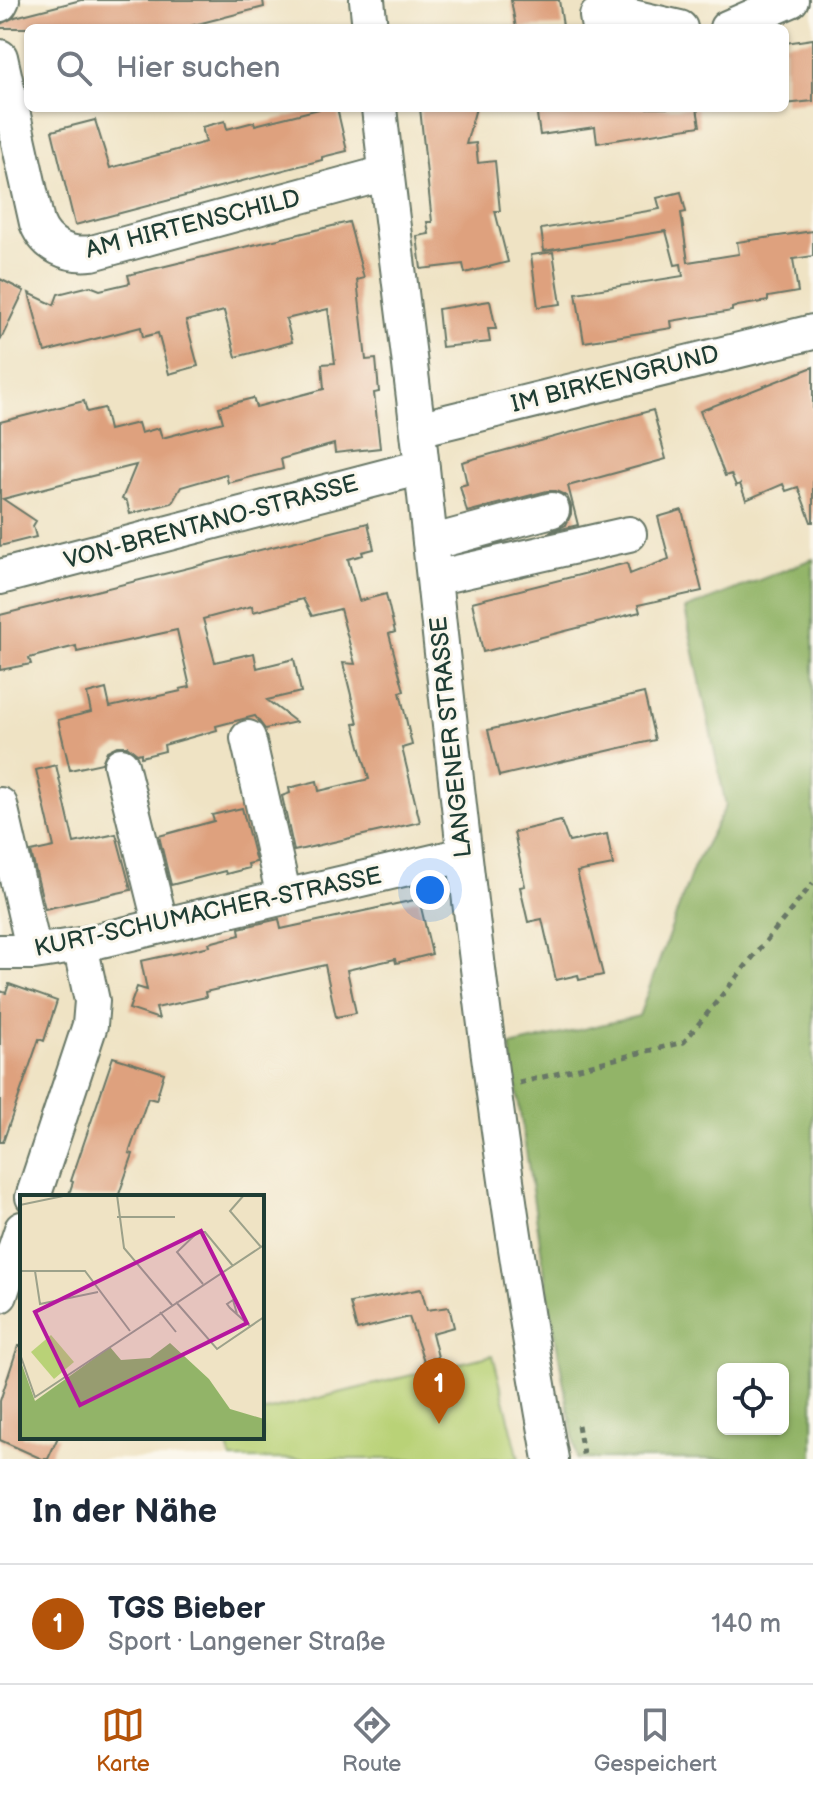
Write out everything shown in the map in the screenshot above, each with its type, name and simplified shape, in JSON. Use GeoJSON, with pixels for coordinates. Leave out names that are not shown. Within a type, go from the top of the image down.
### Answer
{"type":"FeatureCollection","features":[{"type":"Feature","properties":{"kind":"street"},"geometry":{"type":"LineString","coordinates":[[367,0],[370,24]]}},
{"type":"Feature","properties":{"kind":"street"},"geometry":{"type":"LineString","coordinates":[[736,24],[791,0]]}},
{"type":"Feature","properties":{"kind":"street"},"geometry":{"type":"LineString","coordinates":[[598,24],[597,16],[615,13],[663,24]]}},
{"type":"Feature","properties":{"kind":"street","name":"AM HIRTENSCHILD"},"geometry":{"type":"LineString","coordinates":[[0,57],[37,223],[49,242],[68,252],[92,253],[386,173]]}},
{"type":"Feature","properties":{"kind":"street","name":"LANGENER STRASSE"},"geometry":{"type":"LineString","coordinates":[[379,112],[418,429],[463,855],[523,1306],[551,1459]]}},
{"type":"Feature","properties":{"kind":"street","name":"IM BIRKENGRUND"},"geometry":{"type":"LineString","coordinates":[[418,429],[813,332]]}},
{"type":"Feature","properties":{"kind":"street","name":"VON-BRENTANO-STRASSE"},"geometry":{"type":"LineString","coordinates":[[0,577],[422,467]]}},
{"type":"Feature","properties":{"kind":"street"},"geometry":{"type":"LineString","coordinates":[[430,543],[552,510]]}},
{"type":"Feature","properties":{"kind":"street"},"geometry":{"type":"LineString","coordinates":[[434,578],[629,534]]}},
{"type":"Feature","properties":{"kind":"street"},"geometry":{"type":"LineString","coordinates":[[248,738],[284,897]]}},
{"type":"Feature","properties":{"kind":"street"},"geometry":{"type":"LineString","coordinates":[[121,765],[161,926]]}},
{"type":"Feature","properties":{"kind":"street"},"geometry":{"type":"LineString","coordinates":[[0,805],[34,952]]}},
{"type":"Feature","properties":{"kind":"street","name":"KURT-SCHUMACHER-STRASSE"},"geometry":{"type":"LineString","coordinates":[[0,952],[34,952],[80,945],[463,855]]}},
{"type":"Feature","properties":{"kind":"street"},"geometry":{"type":"LineString","coordinates":[[34,1195],[90,1025],[92,1001],[80,945]]}},
{"type":"Feature","properties":{"kind":"street"},"geometry":{"type":"LineString","coordinates":[[0,1295],[20,1235]]}},
{"type":"Feature","properties":{"kind":"path"},"geometry":{"type":"LineString","coordinates":[[494,1089],[684,1042],[813,883]]}},
{"type":"Feature","properties":{"kind":"green space"},"geometry":{"type":"Polygon","coordinates":[[[813,559],[813,1459],[577,1459],[510,1046],[639,1016],[694,866],[726,806],[685,609],[813,559]]]}},
{"type":"Feature","properties":{"kind":"green space"},"geometry":{"type":"Polygon","coordinates":[[[493,1355],[519,1459],[231,1459],[226,1439],[264,1439],[264,1412],[493,1355]]]}},
{"type":"Feature","properties":{"kind":"building"},"geometry":{"type":"Polygon","coordinates":[[[81,0],[263,0],[264,7],[198,24],[24,24],[24,28],[0,28],[0,24],[15,17],[81,0]]]}},
{"type":"Feature","properties":{"kind":"building"},"geometry":{"type":"Polygon","coordinates":[[[511,0],[559,0],[563,24],[515,24],[511,0]]]}},
{"type":"Feature","properties":{"kind":"building"},"geometry":{"type":"Polygon","coordinates":[[[813,39],[813,101],[789,104],[789,42],[813,39]]]}},
{"type":"Feature","properties":{"kind":"building"},"geometry":{"type":"Polygon","coordinates":[[[307,112],[338,112],[347,151],[75,225],[52,131],[95,120],[110,168],[206,142],[202,127],[225,121],[227,129],[254,122],[255,125],[307,112]]]}},
{"type":"Feature","properties":{"kind":"building"},"geometry":{"type":"Polygon","coordinates":[[[420,112],[475,112],[466,144],[476,143],[478,163],[495,161],[500,211],[495,211],[508,262],[465,273],[463,264],[421,269],[417,236],[429,234],[427,222],[432,222],[420,112]]]}},
{"type":"Feature","properties":{"kind":"building"},"geometry":{"type":"Polygon","coordinates":[[[537,112],[698,112],[700,126],[597,143],[595,127],[540,135],[537,112]]]}},
{"type":"Feature","properties":{"kind":"building"},"geometry":{"type":"Polygon","coordinates":[[[681,192],[686,212],[681,213],[688,262],[739,254],[737,242],[813,231],[813,256],[793,259],[798,292],[768,297],[768,301],[738,306],[732,311],[671,321],[672,328],[584,342],[576,293],[683,276],[681,264],[675,265],[666,231],[544,251],[541,229],[660,209],[657,198],[681,192]]]}},
{"type":"Feature","properties":{"kind":"building"},"geometry":{"type":"Polygon","coordinates":[[[349,222],[364,278],[357,280],[366,360],[376,359],[379,392],[374,393],[380,448],[335,453],[334,444],[281,459],[283,469],[228,483],[226,474],[181,487],[172,503],[130,514],[127,502],[122,499],[136,465],[80,479],[3,499],[36,521],[33,526],[36,537],[0,546],[0,422],[84,401],[87,412],[104,408],[109,430],[138,423],[141,433],[159,428],[162,438],[223,422],[219,407],[253,398],[256,407],[324,389],[322,364],[335,363],[328,309],[286,319],[292,342],[236,357],[224,311],[186,321],[198,366],[169,374],[158,333],[143,337],[141,327],[45,352],[29,293],[54,305],[58,294],[90,286],[100,290],[130,283],[128,275],[349,222]]]}},
{"type":"Feature","properties":{"kind":"building"},"geometry":{"type":"Polygon","coordinates":[[[553,252],[561,304],[538,307],[531,255],[553,252]]]}},
{"type":"Feature","properties":{"kind":"building"},"geometry":{"type":"Polygon","coordinates":[[[0,279],[24,291],[0,341],[0,279]]]}},
{"type":"Feature","properties":{"kind":"building"},"geometry":{"type":"Polygon","coordinates":[[[490,301],[496,329],[488,329],[490,342],[442,347],[438,309],[490,301]]]}},
{"type":"Feature","properties":{"kind":"building"},"geometry":{"type":"Polygon","coordinates":[[[813,367],[811,522],[798,487],[786,491],[783,484],[746,500],[740,484],[736,486],[731,474],[725,476],[700,411],[813,367]]]}},
{"type":"Feature","properties":{"kind":"building"},"geometry":{"type":"Polygon","coordinates":[[[653,410],[666,459],[568,486],[578,525],[549,532],[566,525],[571,514],[567,496],[556,491],[467,512],[460,486],[467,484],[462,462],[653,410]]]}},
{"type":"Feature","properties":{"kind":"building"},"geometry":{"type":"Polygon","coordinates":[[[682,510],[702,591],[638,605],[640,612],[483,652],[472,602],[627,563],[630,574],[669,559],[658,517],[682,510]]]}},
{"type":"Feature","properties":{"kind":"building"},"geometry":{"type":"Polygon","coordinates":[[[368,523],[374,549],[348,559],[359,601],[386,594],[395,632],[389,634],[404,691],[400,692],[412,745],[402,748],[420,822],[294,851],[282,796],[290,793],[289,788],[317,781],[319,791],[369,779],[354,724],[358,723],[343,663],[355,664],[340,609],[312,616],[303,599],[253,612],[252,606],[203,619],[215,662],[254,653],[257,668],[294,659],[301,692],[267,700],[296,722],[265,729],[255,716],[216,726],[217,730],[164,745],[165,751],[141,757],[141,753],[137,754],[127,746],[117,746],[107,751],[102,763],[70,770],[58,720],[91,712],[87,694],[106,689],[110,707],[190,687],[177,630],[77,652],[76,646],[29,658],[31,664],[0,670],[0,615],[368,523]]]}},
{"type":"Feature","properties":{"kind":"building"},"geometry":{"type":"Polygon","coordinates":[[[644,693],[655,740],[499,776],[488,730],[644,693]]]}},
{"type":"Feature","properties":{"kind":"building"},"geometry":{"type":"Polygon","coordinates":[[[56,765],[74,843],[116,834],[131,890],[45,909],[31,852],[54,847],[36,770],[56,765]]]}},
{"type":"Feature","properties":{"kind":"building"},"geometry":{"type":"Polygon","coordinates":[[[242,808],[256,862],[248,864],[249,868],[171,885],[159,836],[214,821],[212,815],[242,808]]]}},
{"type":"Feature","properties":{"kind":"building"},"geometry":{"type":"Polygon","coordinates":[[[561,821],[569,842],[607,834],[613,865],[577,872],[603,975],[579,980],[578,975],[556,980],[542,919],[528,922],[520,887],[525,886],[514,832],[561,821]]]}},
{"type":"Feature","properties":{"kind":"building"},"geometry":{"type":"Polygon","coordinates":[[[419,899],[432,954],[347,970],[356,1013],[336,1017],[325,965],[205,992],[206,997],[156,1008],[159,1019],[129,1009],[137,987],[147,990],[141,961],[210,946],[209,943],[240,935],[239,928],[279,919],[281,929],[419,899]]]}},
{"type":"Feature","properties":{"kind":"building"},"geometry":{"type":"Polygon","coordinates":[[[9,984],[57,1001],[44,1041],[39,1039],[3,1142],[0,1142],[0,991],[6,993],[9,984]]]}},
{"type":"Feature","properties":{"kind":"building"},"geometry":{"type":"Polygon","coordinates":[[[113,1057],[164,1073],[156,1100],[148,1098],[119,1195],[69,1195],[113,1057]]]}},
{"type":"Feature","properties":{"kind":"building"},"geometry":{"type":"Polygon","coordinates":[[[421,1289],[427,1310],[449,1307],[454,1327],[432,1333],[438,1357],[424,1361],[409,1317],[357,1330],[350,1303],[421,1289]]]}},
{"type":"Feature","properties":{"kind":"building"},"geometry":{"type":"Polygon","coordinates":[[[20,1346],[20,1439],[57,1439],[48,1459],[0,1440],[0,1401],[20,1346]]]}},
{"type":"Feature","properties":{"kind":"place","name":"TGS Bieber"},"geometry":{"type":"Point","coordinates":[439,1424]}}]}
